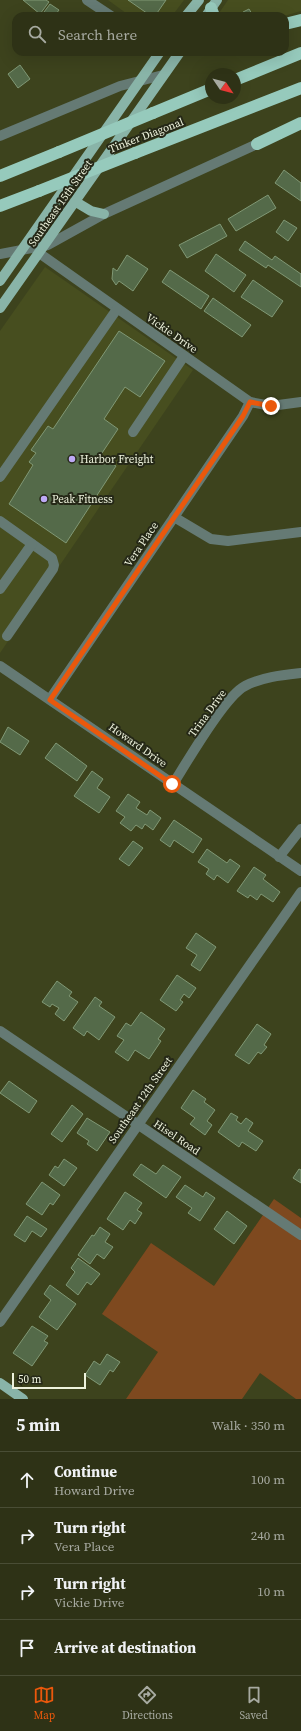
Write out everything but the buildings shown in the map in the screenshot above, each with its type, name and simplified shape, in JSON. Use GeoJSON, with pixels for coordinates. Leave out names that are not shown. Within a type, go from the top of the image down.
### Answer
{"type":"FeatureCollection","features":[{"type":"Feature","properties":{"kind":"highway"},"geometry":{"type":"LineString","coordinates":[[289,23],[301,20]]}},
{"type":"Feature","properties":{"kind":"highway"},"geometry":{"type":"LineString","coordinates":[[241,78],[301,53]]}},
{"type":"Feature","properties":{"kind":"highway","name":"Tinker Diagonal"},"geometry":{"type":"LineString","coordinates":[[0,206],[301,88]]}},
{"type":"Feature","properties":{"kind":"highway","name":"Tinker Diagonal"},"geometry":{"type":"LineString","coordinates":[[0,176],[205,91]]}},
{"type":"Feature","properties":{"kind":"highway"},"geometry":{"type":"LineString","coordinates":[[257,144],[301,123]]}},
{"type":"Feature","properties":{"kind":"main road"},"geometry":{"type":"LineString","coordinates":[[189,12],[198,0]]}},
{"type":"Feature","properties":{"kind":"main road","name":"Southeast 15th Street"},"geometry":{"type":"LineString","coordinates":[[0,280],[157,56]]}},
{"type":"Feature","properties":{"kind":"main road","name":"Southeast 15th Street"},"geometry":{"type":"LineString","coordinates":[[0,308],[76,202],[177,56]]}},
{"type":"Feature","properties":{"kind":"main road"},"geometry":{"type":"LineString","coordinates":[[76,202],[91,211],[104,214]]}},
{"type":"Feature","properties":{"kind":"main road"},"geometry":{"type":"LineString","coordinates":[[0,1383],[23,1399]]}},
{"type":"Feature","properties":{"kind":"street"},"geometry":{"type":"LineString","coordinates":[[87,0],[106,12]]}},
{"type":"Feature","properties":{"kind":"street"},"geometry":{"type":"LineString","coordinates":[[0,136],[113,89],[163,75]]}},
{"type":"Feature","properties":{"kind":"street"},"geometry":{"type":"LineString","coordinates":[[0,254],[22,250],[41,250],[104,214],[257,144]]}},
{"type":"Feature","properties":{"kind":"street","name":"Vickie Drive"},"geometry":{"type":"LineString","coordinates":[[41,250],[117,310],[250,402],[271,406],[301,402]]}},
{"type":"Feature","properties":{"kind":"street"},"geometry":{"type":"LineString","coordinates":[[0,477],[117,310]]}},
{"type":"Feature","properties":{"kind":"street"},"geometry":{"type":"LineString","coordinates":[[133,432],[184,356]]}},
{"type":"Feature","properties":{"kind":"street","name":"Vera Place"},"geometry":{"type":"LineString","coordinates":[[50,700],[243,416],[250,402]]}},
{"type":"Feature","properties":{"kind":"street"},"geometry":{"type":"LineString","coordinates":[[174,517],[211,539],[217,540],[235,540],[301,532]]}},
{"type":"Feature","properties":{"kind":"street"},"geometry":{"type":"LineString","coordinates":[[2,527],[32,544],[52,558],[54,565],[53,569],[7,636]]}},
{"type":"Feature","properties":{"kind":"street"},"geometry":{"type":"LineString","coordinates":[[0,589],[32,544]]}},
{"type":"Feature","properties":{"kind":"street","name":"Howard Drive"},"geometry":{"type":"LineString","coordinates":[[0,666],[301,871]]}},
{"type":"Feature","properties":{"kind":"street","name":"Trina Drive"},"geometry":{"type":"LineString","coordinates":[[172,784],[218,715],[231,698],[244,686],[261,680],[301,673]]}},
{"type":"Feature","properties":{"kind":"street"},"geometry":{"type":"LineString","coordinates":[[279,857],[301,828]]}},
{"type":"Feature","properties":{"kind":"street","name":"Southeast 12th Street"},"geometry":{"type":"LineString","coordinates":[[0,1322],[301,892]]}},
{"type":"Feature","properties":{"kind":"street","name":"Hisel Road"},"geometry":{"type":"LineString","coordinates":[[0,1031],[301,1235]]}},
{"type":"Feature","properties":{"kind":"shaded area"},"geometry":{"type":"Polygon","coordinates":[[[108,0],[184,0],[175,12],[124,12],[108,0]]]}},
{"type":"Feature","properties":{"kind":"shaded area"},"geometry":{"type":"Polygon","coordinates":[[[228,0],[301,0],[301,11],[289,15],[289,12],[220,12],[228,0]]]}},
{"type":"Feature","properties":{"kind":"shaded area"},"geometry":{"type":"Polygon","coordinates":[[[45,267],[193,370],[0,653],[0,331],[45,267]]]}},
{"type":"Feature","properties":{"kind":"shaded area"},"geometry":{"type":"Polygon","coordinates":[[[274,1199],[301,1218],[301,1399],[296,1399],[260,1373],[242,1399],[126,1399],[158,1352],[102,1314],[151,1243],[214,1286],[274,1199]]]}},
{"type":"Feature","properties":{"kind":"place","name":"Harbor Freight"},"geometry":{"type":"Point","coordinates":[72,459]}},
{"type":"Feature","properties":{"kind":"place","name":"Peak Fitness"},"geometry":{"type":"Point","coordinates":[44,499]}},
{"type":"Feature","properties":{"kind":"route"},"geometry":{"type":"LineString","coordinates":[[172,784],[50,700],[243,416],[250,402],[271,406]]}}]}
